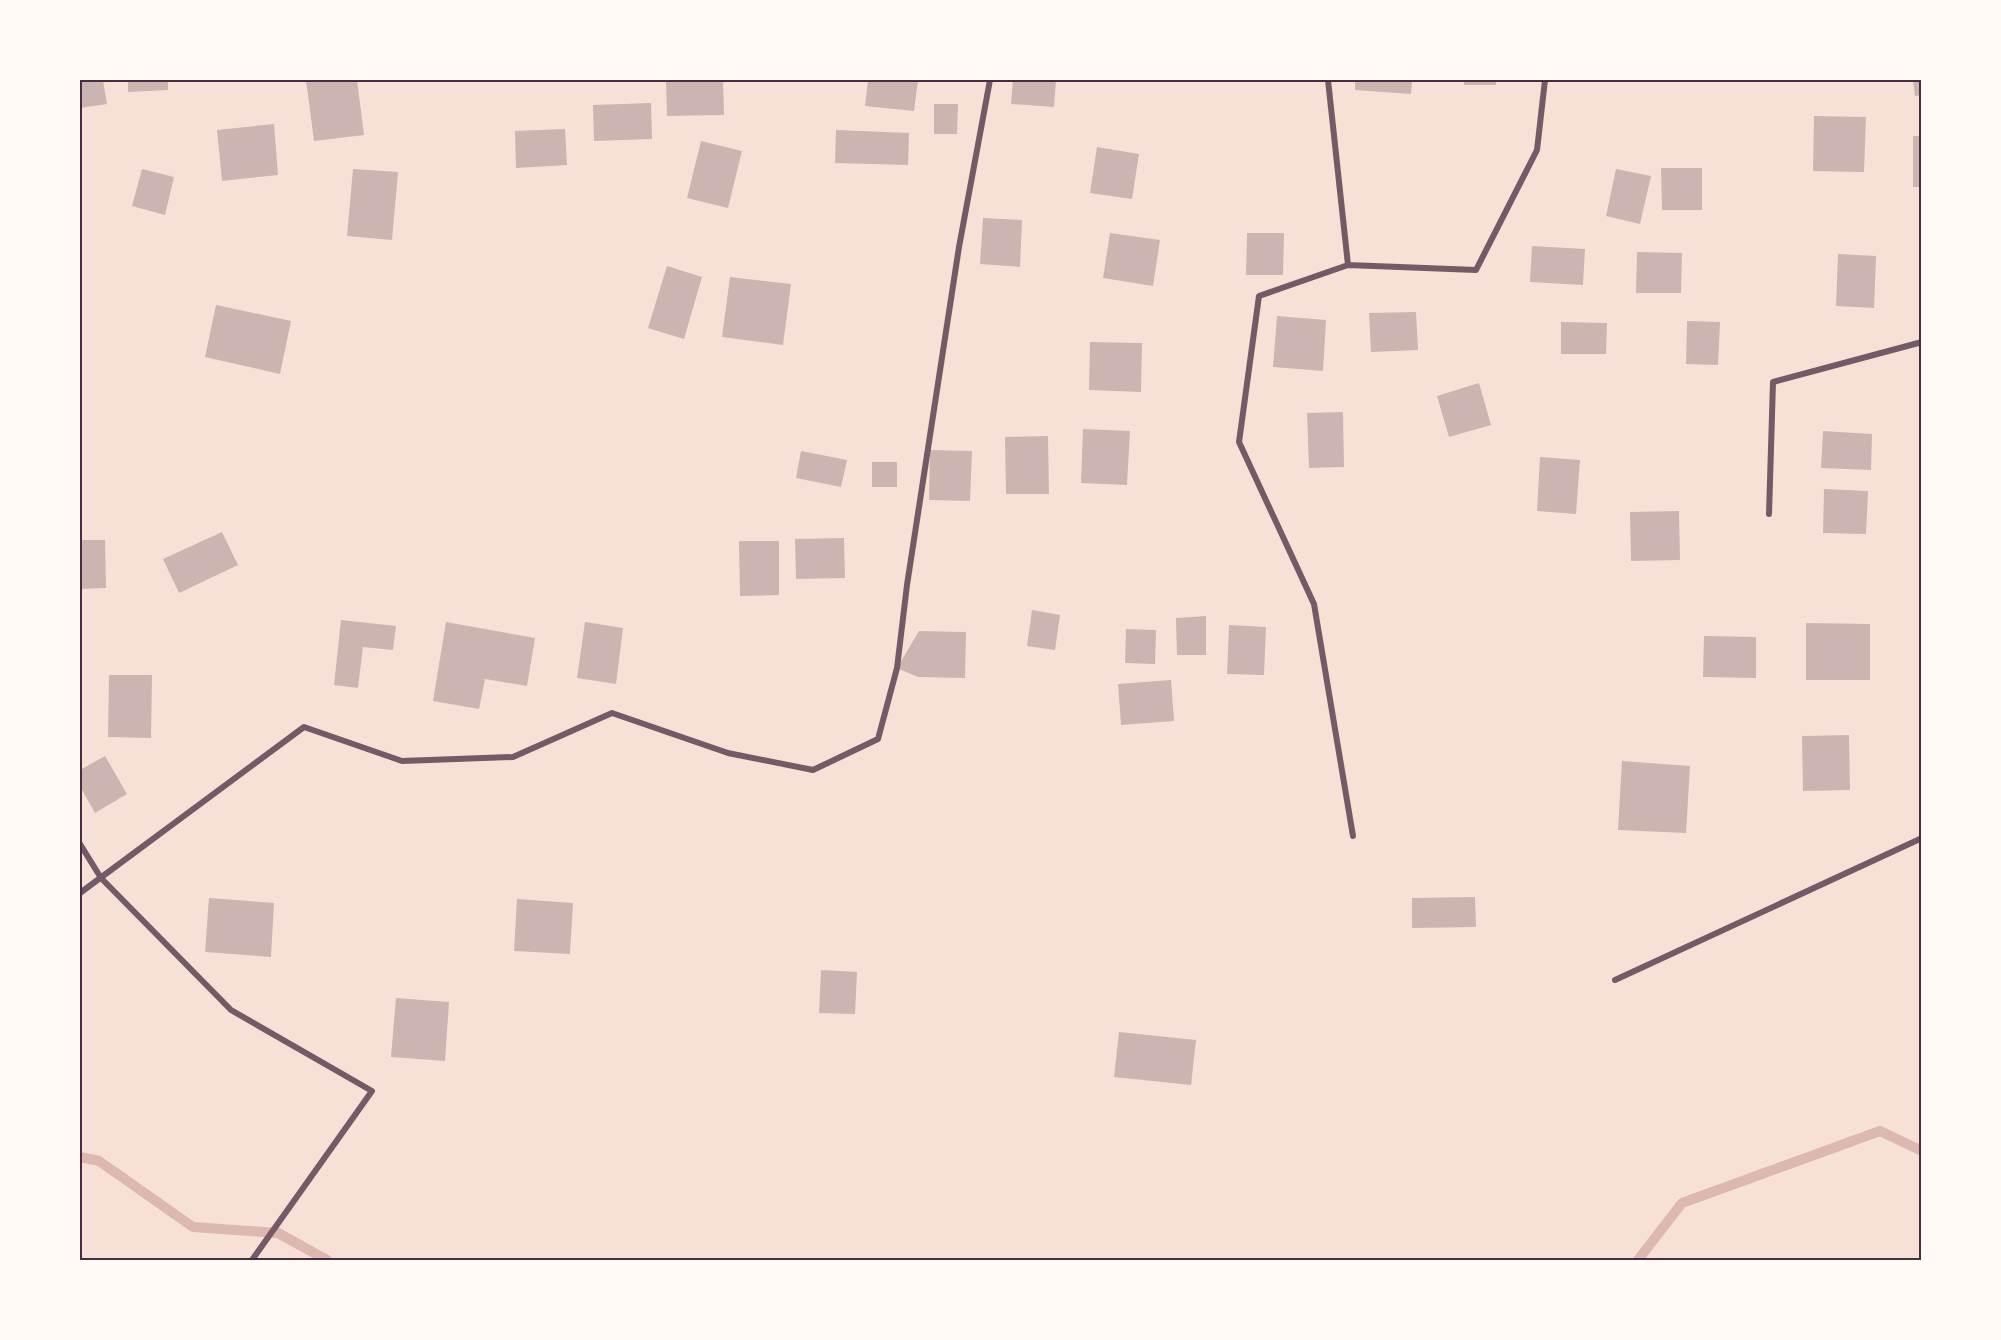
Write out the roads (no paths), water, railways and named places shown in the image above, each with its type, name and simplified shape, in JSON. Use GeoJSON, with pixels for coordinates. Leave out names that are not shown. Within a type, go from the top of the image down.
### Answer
{"type":"FeatureCollection","features":[{"type":"Feature","properties":{"kind":"street"},"geometry":{"type":"LineString","coordinates":[[80,893],[304,727],[402,761],[513,757],[612,714],[728,753],[813,770],[878,739],[897,668],[958,247],[990,80]]}},
{"type":"Feature","properties":{"kind":"street"},"geometry":{"type":"LineString","coordinates":[[1328,80],[1348,266]]}},
{"type":"Feature","properties":{"kind":"street"},"geometry":{"type":"LineString","coordinates":[[1353,836],[1314,604],[1239,442],[1259,296],[1348,266],[1476,270],[1537,150],[1545,80]]}},
{"type":"Feature","properties":{"kind":"street"},"geometry":{"type":"LineString","coordinates":[[1768,514],[1773,382],[1922,342]]}},
{"type":"Feature","properties":{"kind":"street"},"geometry":{"type":"LineString","coordinates":[[1615,980],[1922,838]]}},
{"type":"Feature","properties":{"kind":"street"},"geometry":{"type":"LineString","coordinates":[[80,844],[101,878],[231,1010],[372,1091],[252,1260]]}},
{"type":"Feature","properties":{"kind":"waterway"},"geometry":{"type":"LineString","coordinates":[[1638,1260],[1682,1203],[1880,1131],[1922,1151]]}},
{"type":"Feature","properties":{"kind":"waterway"},"geometry":{"type":"LineString","coordinates":[[80,1157],[99,1161],[193,1227],[278,1233],[327,1260]]}}]}
